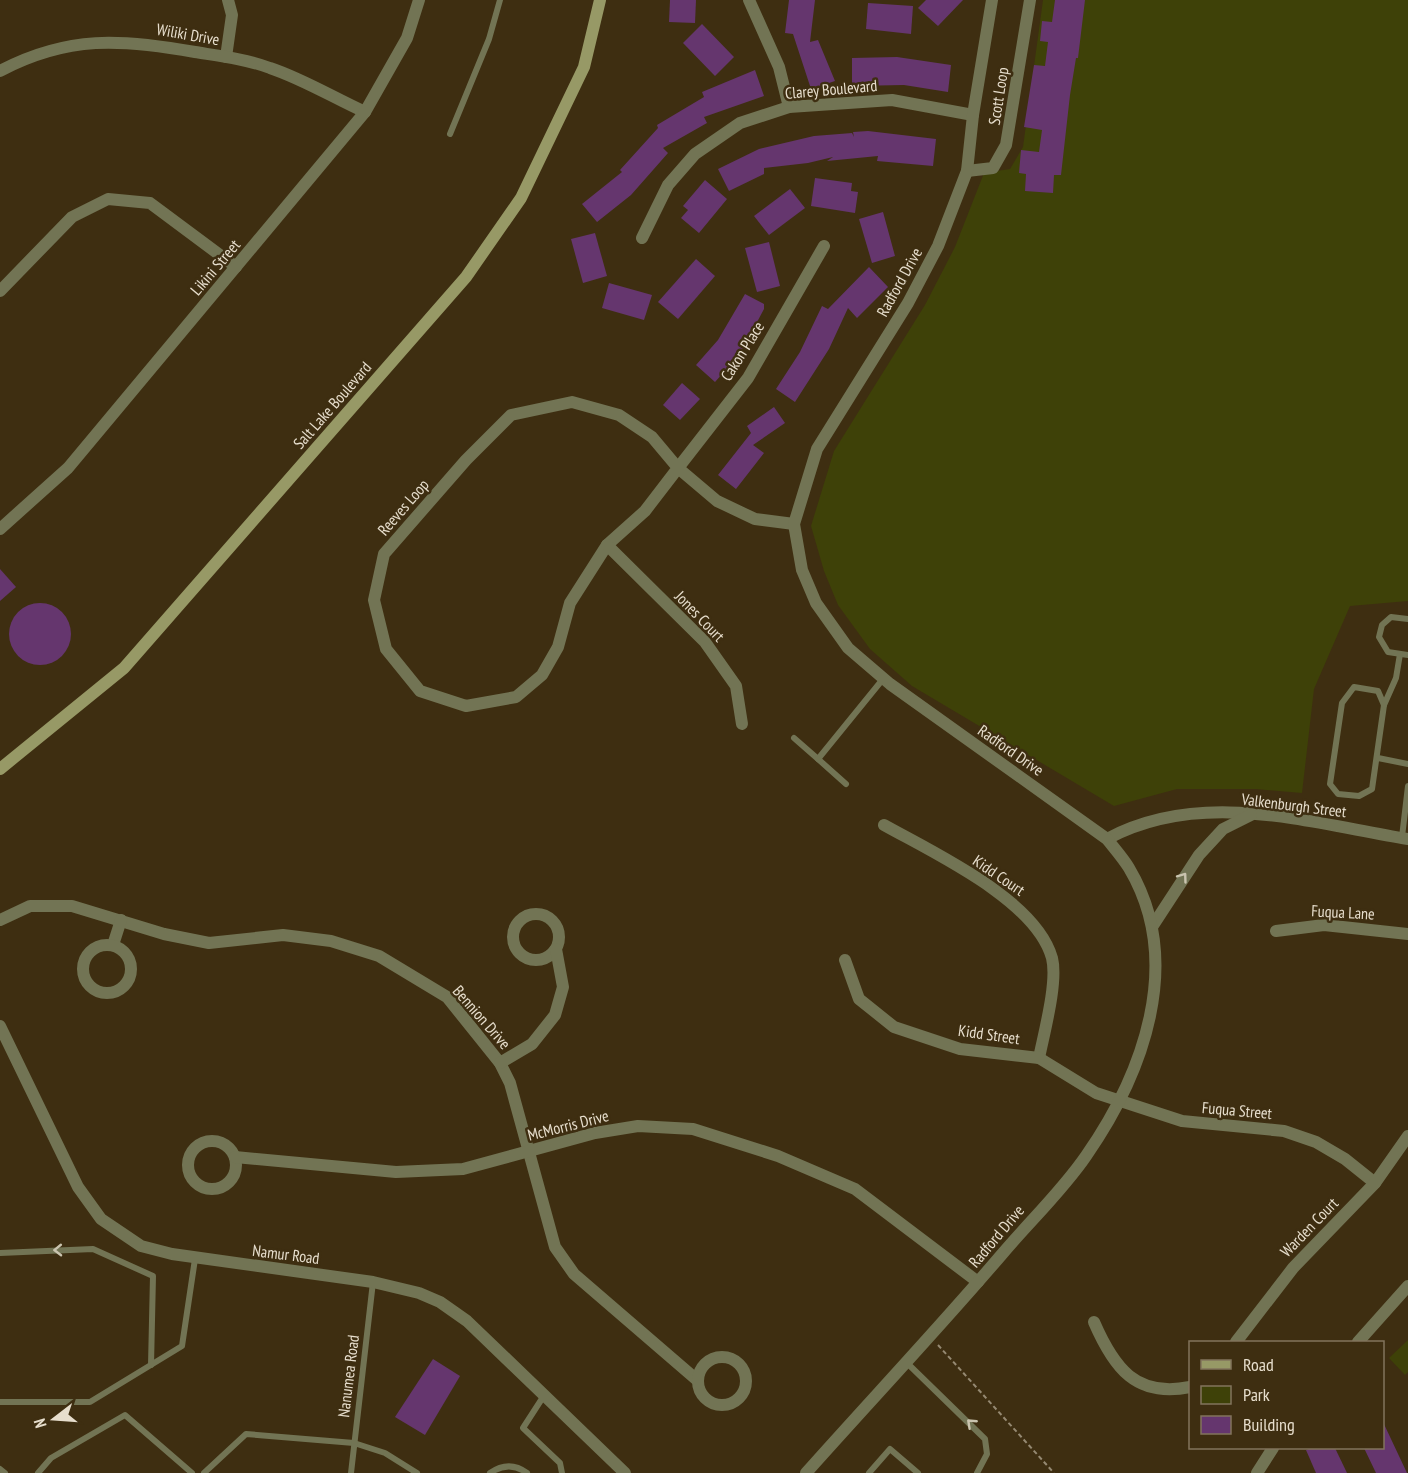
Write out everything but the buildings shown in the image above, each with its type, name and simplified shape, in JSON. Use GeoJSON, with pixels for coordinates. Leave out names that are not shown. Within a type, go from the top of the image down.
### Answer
{"type":"FeatureCollection","features":[{"type":"Feature","properties":{"kind":"main road","name":"Salt Lake Boulevard"},"geometry":{"type":"LineString","coordinates":[[0,769],[124,668],[466,276],[526,188],[584,67],[600,0]]}},
{"type":"Feature","properties":{"kind":"street"},"geometry":{"type":"LineString","coordinates":[[226,57],[232,15],[228,0]]}},
{"type":"Feature","properties":{"kind":"street","name":"Likini Street"},"geometry":{"type":"LineString","coordinates":[[0,529],[68,468],[365,112],[407,38],[419,0]]}},
{"type":"Feature","properties":{"kind":"street"},"geometry":{"type":"LineString","coordinates":[[749,0],[779,67],[789,107]]}},
{"type":"Feature","properties":{"kind":"street","name":"Radford Drive"},"geometry":{"type":"LineString","coordinates":[[806,1473],[978,1282],[1085,1157],[1121,1100],[1148,1028],[1155,986],[1152,927],[1129,868],[1107,839],[883,679],[848,648],[816,603],[802,570],[794,524],[817,449],[908,303],[938,246],[967,171],[973,115],[992,0]]}},
{"type":"Feature","properties":{"kind":"street","name":"Scott Loop"},"geometry":{"type":"LineString","coordinates":[[967,171],[993,168],[1006,145],[1030,0]]}},
{"type":"Feature","properties":{"kind":"street","name":"Wiliki Drive"},"geometry":{"type":"LineString","coordinates":[[0,71],[51,50],[109,41],[134,42],[226,57],[272,68],[365,112]]}},
{"type":"Feature","properties":{"kind":"street","name":"Clarey Boulevard"},"geometry":{"type":"LineString","coordinates":[[642,238],[668,184],[695,154],[740,123],[789,107],[892,100],[973,115]]}},
{"type":"Feature","properties":{"kind":"street"},"geometry":{"type":"LineString","coordinates":[[0,291],[72,217],[108,199],[150,203],[236,267]]}},
{"type":"Feature","properties":{"kind":"street","name":"Cakon Place"},"geometry":{"type":"LineString","coordinates":[[678,468],[748,378],[824,246]]}},
{"type":"Feature","properties":{"kind":"street","name":"Reeves Loop"},"geometry":{"type":"LineString","coordinates":[[678,468],[645,511],[607,545],[570,603],[558,647],[542,675],[516,697],[466,706],[420,691],[386,649],[374,600],[384,554],[466,460],[511,415],[572,402],[618,415],[652,437],[678,468],[717,501],[755,519],[794,524]]}},
{"type":"Feature","properties":{"kind":"street","name":"Jones Court"},"geometry":{"type":"LineString","coordinates":[[607,545],[705,642],[736,686],[742,724]]}},
{"type":"Feature","properties":{"kind":"street"},"geometry":{"type":"LineString","coordinates":[[1152,927],[1198,855],[1223,830],[1255,814]]}},
{"type":"Feature","properties":{"kind":"street","name":"Valkenburgh Street"},"geometry":{"type":"LineString","coordinates":[[1107,839],[1130,826],[1175,815],[1255,814],[1405,838]]}},
{"type":"Feature","properties":{"kind":"street","name":"Kidd Court"},"geometry":{"type":"LineString","coordinates":[[884,825],[936,854],[1015,904],[1039,930],[1052,960],[1050,1002],[1039,1058]]}},
{"type":"Feature","properties":{"kind":"street","name":"Bennion Drive"},"geometry":{"type":"LineString","coordinates":[[0,920],[30,906],[72,906],[164,934],[209,943],[283,935],[331,941],[379,956],[447,997],[500,1063],[510,1083],[555,1247],[574,1274],[697,1380]]}},
{"type":"Feature","properties":{"kind":"street"},"geometry":{"type":"LineString","coordinates":[[113,945],[121,920]]}},
{"type":"Feature","properties":{"kind":"street","name":"Fuqua Lane"},"geometry":{"type":"LineString","coordinates":[[1276,930],[1324,926],[1408,934]]}},
{"type":"Feature","properties":{"kind":"street"},"geometry":{"type":"LineString","coordinates":[[113,945],[120,949],[130,961],[130,976],[121,989],[114,992],[99,992],[87,982],[84,974],[86,958],[97,947],[113,945]]}},
{"type":"Feature","properties":{"kind":"street"},"geometry":{"type":"LineString","coordinates":[[500,1063],[532,1044],[555,1015],[563,987],[556,949]]}},
{"type":"Feature","properties":{"kind":"street","name":"Kidd Street"},"geometry":{"type":"LineString","coordinates":[[845,960],[859,999],[894,1027],[960,1049],[1039,1058],[1096,1093],[1121,1100]]}},
{"type":"Feature","properties":{"kind":"street","name":"Namur Road"},"geometry":{"type":"LineString","coordinates":[[0,1026],[78,1187],[101,1220],[141,1246],[195,1259],[373,1282],[419,1293],[440,1302],[467,1321],[546,1394],[625,1473]]}},
{"type":"Feature","properties":{"kind":"street","name":"Fuqua Street"},"geometry":{"type":"LineString","coordinates":[[1121,1100],[1182,1121],[1284,1131],[1345,1159],[1375,1183]]}},
{"type":"Feature","properties":{"kind":"street","name":"McMorris Drive"},"geometry":{"type":"LineString","coordinates":[[235,1157],[396,1172],[463,1168],[530,1153],[595,1133],[638,1126],[693,1129],[778,1156],[855,1189],[978,1282]]}},
{"type":"Feature","properties":{"kind":"street","name":"Warden Court"},"geometry":{"type":"LineString","coordinates":[[1237,1341],[1293,1268],[1375,1183],[1408,1136]]}},
{"type":"Feature","properties":{"kind":"street"},"geometry":{"type":"LineString","coordinates":[[218,1142],[231,1150],[235,1157],[236,1173],[226,1185],[212,1189],[204,1188],[192,1178],[189,1162],[196,1148],[202,1143],[218,1142]]}},
{"type":"Feature","properties":{"kind":"street"},"geometry":{"type":"LineString","coordinates":[[1359,1341],[1408,1286]]}},
{"type":"Feature","properties":{"kind":"street"},"geometry":{"type":"LineString","coordinates":[[1094,1322],[1113,1359],[1140,1384],[1166,1390],[1189,1387]]}},
{"type":"Feature","properties":{"kind":"street"},"geometry":{"type":"LineString","coordinates":[[727,1357],[741,1366],[746,1382],[745,1391],[735,1402],[721,1406],[706,1401],[697,1380],[704,1365],[711,1360],[727,1357]]}},
{"type":"Feature","properties":{"kind":"street"},"geometry":{"type":"LineString","coordinates":[[1257,1473],[1272,1449]]}},
{"type":"Feature","properties":{"kind":"lane"},"geometry":{"type":"LineString","coordinates":[[450,134],[489,39],[500,0]]}},
{"type":"Feature","properties":{"kind":"lane"},"geometry":{"type":"LineString","coordinates":[[1384,705],[1378,691],[1354,687],[1342,703],[1330,784],[1338,794],[1359,796],[1372,789],[1384,705],[1406,654],[1388,652],[1383,648],[1379,631],[1391,617],[1408,619]]}},
{"type":"Feature","properties":{"kind":"lane"},"geometry":{"type":"LineString","coordinates":[[818,759],[883,679]]}},
{"type":"Feature","properties":{"kind":"lane"},"geometry":{"type":"LineString","coordinates":[[794,738],[846,784]]}},
{"type":"Feature","properties":{"kind":"lane"},"geometry":{"type":"LineString","coordinates":[[1378,758],[1408,764]]}},
{"type":"Feature","properties":{"kind":"lane"},"geometry":{"type":"LineString","coordinates":[[1405,838],[1408,786]]}},
{"type":"Feature","properties":{"kind":"lane"},"geometry":{"type":"LineString","coordinates":[[0,1253],[3,1251],[93,1249],[153,1276],[151,1365]]}},
{"type":"Feature","properties":{"kind":"lane"},"geometry":{"type":"LineString","coordinates":[[0,1402],[90,1402],[182,1346],[195,1259]]}},
{"type":"Feature","properties":{"kind":"lane","name":"Nanumea Road"},"geometry":{"type":"LineString","coordinates":[[351,1473],[373,1282]]}},
{"type":"Feature","properties":{"kind":"lane"},"geometry":{"type":"LineString","coordinates":[[906,1362],[985,1439],[987,1454],[977,1473]]}},
{"type":"Feature","properties":{"kind":"lane"},"geometry":{"type":"LineString","coordinates":[[546,1394],[523,1428],[560,1462],[562,1473]]}},
{"type":"Feature","properties":{"kind":"lane"},"geometry":{"type":"LineString","coordinates":[[38,1473],[51,1458],[125,1415],[192,1473]]}},
{"type":"Feature","properties":{"kind":"lane"},"geometry":{"type":"LineString","coordinates":[[204,1473],[246,1434],[354,1443],[385,1453],[417,1473]]}},
{"type":"Feature","properties":{"kind":"lane"},"geometry":{"type":"LineString","coordinates":[[869,1473],[890,1449],[918,1473]]}},
{"type":"Feature","properties":{"kind":"lane"},"geometry":{"type":"LineString","coordinates":[[490,1473],[498,1468],[512,1465],[527,1473]]}},
{"type":"Feature","properties":{"kind":"lane"},"geometry":{"type":"LineString","coordinates":[[0,1469],[4,1473]]}},
{"type":"Feature","properties":{"kind":"path"},"geometry":{"type":"LineString","coordinates":[[930,1336],[1054,1473]]}},
{"type":"Feature","properties":{"kind":"green space"},"geometry":{"type":"Polygon","coordinates":[[[1043,0],[1408,0],[1408,601],[1350,606],[1314,689],[1302,793],[1256,789],[1177,789],[1114,806],[912,686],[870,649],[838,605],[824,571],[811,526],[834,451],[925,305],[955,247],[984,173],[1010,169],[1023,147],[1043,0]]]}},
{"type":"Feature","properties":{"kind":"green space"},"geometry":{"type":"Polygon","coordinates":[[[1408,1340],[1408,1372],[1405,1375],[1389,1358],[1408,1340]]]}}]}
